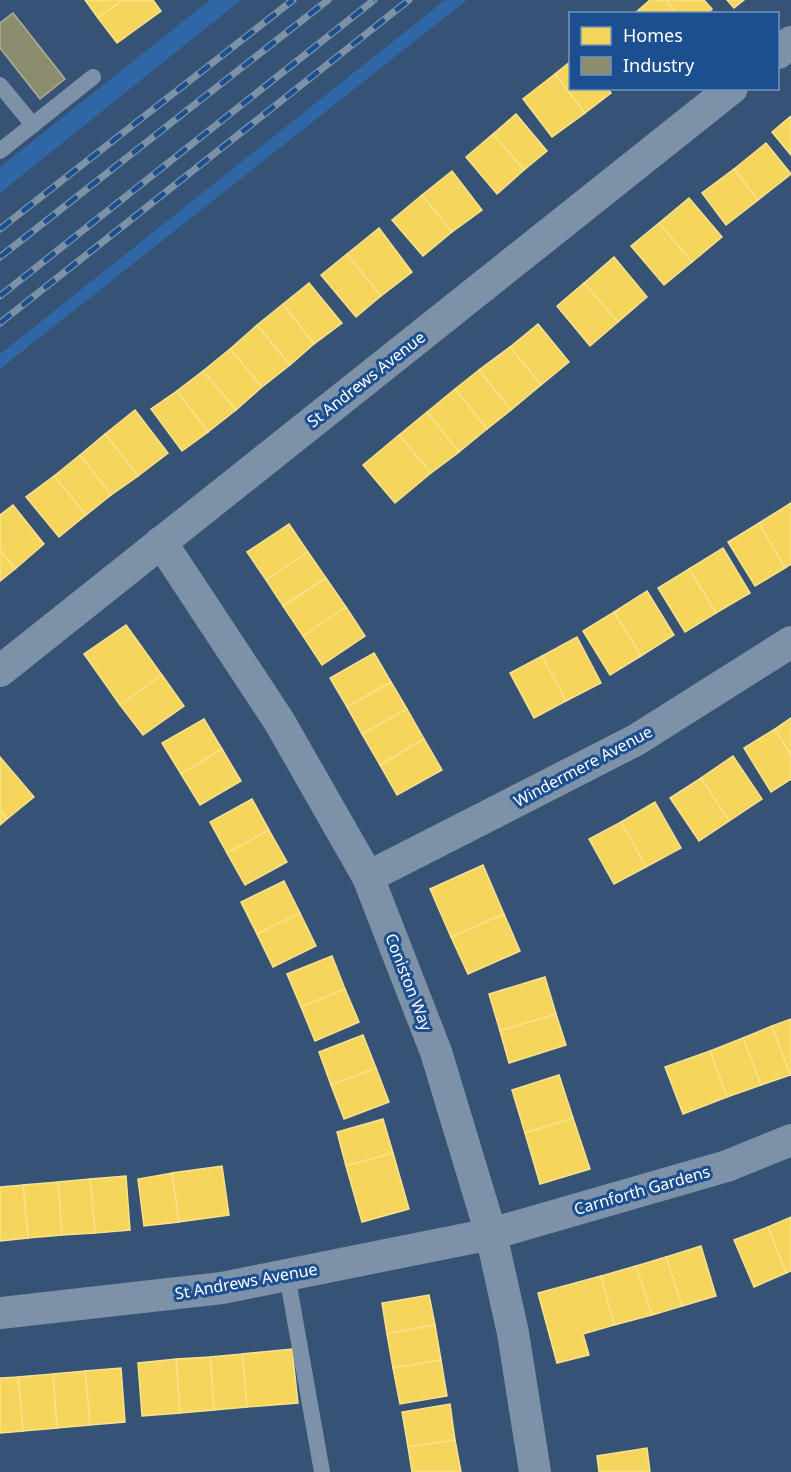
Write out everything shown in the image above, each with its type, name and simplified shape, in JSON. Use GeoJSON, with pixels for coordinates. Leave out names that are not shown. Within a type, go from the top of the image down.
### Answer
{"type":"FeatureCollection","features":[{"type":"Feature","properties":{"kind":"street","name":"St Andrews Avenue"},"geometry":{"type":"LineString","coordinates":[[0,671],[729,90]]}},
{"type":"Feature","properties":{"kind":"street","name":"Coniston Way"},"geometry":{"type":"LineString","coordinates":[[161,542],[279,721],[368,877],[436,1052],[491,1234],[513,1332],[535,1472]]}},
{"type":"Feature","properties":{"kind":"street","name":"Windermere Avenue"},"geometry":{"type":"LineString","coordinates":[[368,877],[636,740],[791,642]]}},
{"type":"Feature","properties":{"kind":"street","name":"Carnforth Gardens"},"geometry":{"type":"LineString","coordinates":[[491,1234],[727,1166],[791,1140]]}},
{"type":"Feature","properties":{"kind":"street","name":"St Andrews Avenue"},"geometry":{"type":"LineString","coordinates":[[0,1313],[222,1288],[491,1234]]}},
{"type":"Feature","properties":{"kind":"lane"},"geometry":{"type":"LineString","coordinates":[[0,151],[93,77]]}},
{"type":"Feature","properties":{"kind":"lane"},"geometry":{"type":"LineString","coordinates":[[0,85],[33,124]]}},
{"type":"Feature","properties":{"kind":"lane"},"geometry":{"type":"LineString","coordinates":[[287,1275],[322,1472]]}},
{"type":"Feature","properties":{"kind":"shaded area"},"geometry":{"type":"Polygon","coordinates":[[[210,0],[241,0],[0,193],[0,167],[210,0]]]}},
{"type":"Feature","properties":{"kind":"shaded area"},"geometry":{"type":"Polygon","coordinates":[[[445,0],[467,0],[0,369],[0,354],[445,0]]]}},
{"type":"Feature","properties":{"kind":"building: Homes"},"geometry":{"type":"Polygon","coordinates":[[[85,0],[123,0],[98,18],[85,0]]]}},
{"type":"Feature","properties":{"kind":"building: Homes"},"geometry":{"type":"Polygon","coordinates":[[[123,0],[153,0],[161,11],[117,43],[98,18],[123,0]]]}},
{"type":"Feature","properties":{"kind":"building: Homes"},"geometry":{"type":"Polygon","coordinates":[[[650,0],[666,0],[675,12],[636,12],[650,0]]]}},
{"type":"Feature","properties":{"kind":"building: Homes"},"geometry":{"type":"Polygon","coordinates":[[[666,0],[704,0],[712,9],[709,12],[675,12],[666,0]]]}},
{"type":"Feature","properties":{"kind":"building: Homes"},"geometry":{"type":"Polygon","coordinates":[[[727,0],[744,0],[734,8],[727,0]]]}},
{"type":"Feature","properties":{"kind":"building: Homes"},"geometry":{"type":"Polygon","coordinates":[[[569,63],[569,90],[609,90],[611,93],[585,113],[555,74],[569,63]]]}},
{"type":"Feature","properties":{"kind":"building: Homes"},"geometry":{"type":"Polygon","coordinates":[[[555,74],[585,113],[552,137],[523,99],[555,74]]]}},
{"type":"Feature","properties":{"kind":"building: Homes"},"geometry":{"type":"Polygon","coordinates":[[[516,114],[547,151],[524,170],[493,134],[516,114]]]}},
{"type":"Feature","properties":{"kind":"building: Homes"},"geometry":{"type":"Polygon","coordinates":[[[791,116],[791,155],[772,132],[791,116]]]}},
{"type":"Feature","properties":{"kind":"building: Homes"},"geometry":{"type":"Polygon","coordinates":[[[493,134],[524,170],[497,194],[466,157],[493,134]]]}},
{"type":"Feature","properties":{"kind":"building: Homes"},"geometry":{"type":"Polygon","coordinates":[[[766,143],[791,174],[758,200],[734,169],[766,143]]]}},
{"type":"Feature","properties":{"kind":"building: Homes"},"geometry":{"type":"Polygon","coordinates":[[[734,169],[758,200],[726,225],[702,193],[734,169]]]}},
{"type":"Feature","properties":{"kind":"building: Homes"},"geometry":{"type":"Polygon","coordinates":[[[452,171],[482,210],[452,232],[422,195],[452,171]]]}},
{"type":"Feature","properties":{"kind":"building: Homes"},"geometry":{"type":"Polygon","coordinates":[[[422,195],[452,232],[423,256],[392,220],[422,195]]]}},
{"type":"Feature","properties":{"kind":"building: Homes"},"geometry":{"type":"Polygon","coordinates":[[[689,198],[722,237],[692,262],[659,223],[689,198]]]}},
{"type":"Feature","properties":{"kind":"building: Homes"},"geometry":{"type":"Polygon","coordinates":[[[659,223],[692,262],[664,285],[631,246],[659,223]]]}},
{"type":"Feature","properties":{"kind":"building: Homes"},"geometry":{"type":"Polygon","coordinates":[[[379,228],[412,272],[381,296],[347,254],[379,228]]]}},
{"type":"Feature","properties":{"kind":"building: Homes"},"geometry":{"type":"Polygon","coordinates":[[[347,254],[381,296],[356,317],[321,275],[347,254]]]}},
{"type":"Feature","properties":{"kind":"building: Homes"},"geometry":{"type":"Polygon","coordinates":[[[614,257],[647,297],[618,322],[584,283],[614,257]]]}},
{"type":"Feature","properties":{"kind":"building: Homes"},"geometry":{"type":"Polygon","coordinates":[[[309,283],[342,323],[314,344],[283,304],[309,283]]]}},
{"type":"Feature","properties":{"kind":"building: Homes"},"geometry":{"type":"Polygon","coordinates":[[[584,283],[618,322],[590,346],[557,306],[584,283]]]}},
{"type":"Feature","properties":{"kind":"building: Homes"},"geometry":{"type":"Polygon","coordinates":[[[283,304],[314,344],[290,365],[257,325],[283,304]]]}},
{"type":"Feature","properties":{"kind":"building: Homes"},"geometry":{"type":"Polygon","coordinates":[[[538,324],[569,362],[541,385],[510,347],[538,324]]]}},
{"type":"Feature","properties":{"kind":"building: Homes"},"geometry":{"type":"Polygon","coordinates":[[[257,325],[290,365],[262,387],[230,349],[257,325]]]}},
{"type":"Feature","properties":{"kind":"building: Homes"},"geometry":{"type":"Polygon","coordinates":[[[510,347],[541,385],[511,410],[479,370],[510,347]]]}},
{"type":"Feature","properties":{"kind":"building: Homes"},"geometry":{"type":"Polygon","coordinates":[[[230,349],[262,387],[236,410],[203,371],[230,349]]]}},
{"type":"Feature","properties":{"kind":"building: Homes"},"geometry":{"type":"Polygon","coordinates":[[[479,370],[511,410],[487,429],[455,389],[479,370]]]}},
{"type":"Feature","properties":{"kind":"building: Homes"},"geometry":{"type":"Polygon","coordinates":[[[203,371],[236,410],[208,432],[177,391],[203,371]]]}},
{"type":"Feature","properties":{"kind":"building: Homes"},"geometry":{"type":"Polygon","coordinates":[[[455,389],[487,429],[459,452],[427,412],[455,389]]]}},
{"type":"Feature","properties":{"kind":"building: Homes"},"geometry":{"type":"Polygon","coordinates":[[[177,391],[208,432],[182,451],[151,409],[177,391]]]}},
{"type":"Feature","properties":{"kind":"building: Homes"},"geometry":{"type":"Polygon","coordinates":[[[135,410],[168,453],[138,476],[105,434],[135,410]]]}},
{"type":"Feature","properties":{"kind":"building: Homes"},"geometry":{"type":"Polygon","coordinates":[[[427,412],[459,452],[431,473],[399,435],[427,412]]]}},
{"type":"Feature","properties":{"kind":"building: Homes"},"geometry":{"type":"Polygon","coordinates":[[[105,434],[138,476],[111,495],[80,455],[105,434]]]}},
{"type":"Feature","properties":{"kind":"building: Homes"},"geometry":{"type":"Polygon","coordinates":[[[399,435],[431,473],[395,503],[363,465],[399,435]]]}},
{"type":"Feature","properties":{"kind":"building: Homes"},"geometry":{"type":"Polygon","coordinates":[[[80,455],[111,495],[86,515],[54,476],[80,455]]]}},
{"type":"Feature","properties":{"kind":"building: Homes"},"geometry":{"type":"Polygon","coordinates":[[[54,476],[86,515],[59,537],[26,497],[54,476]]]}},
{"type":"Feature","properties":{"kind":"building: Homes"},"geometry":{"type":"Polygon","coordinates":[[[791,503],[791,564],[785,568],[759,523],[791,503]]]}},
{"type":"Feature","properties":{"kind":"building: Homes"},"geometry":{"type":"Polygon","coordinates":[[[13,505],[44,544],[15,569],[0,550],[0,515],[13,505]]]}},
{"type":"Feature","properties":{"kind":"building: Homes"},"geometry":{"type":"Polygon","coordinates":[[[759,523],[785,568],[755,586],[728,542],[759,523]]]}},
{"type":"Feature","properties":{"kind":"building: Homes"},"geometry":{"type":"Polygon","coordinates":[[[289,524],[308,552],[266,580],[247,552],[289,524]]]}},
{"type":"Feature","properties":{"kind":"building: Homes"},"geometry":{"type":"Polygon","coordinates":[[[723,548],[750,593],[716,613],[689,569],[723,548]]]}},
{"type":"Feature","properties":{"kind":"building: Homes"},"geometry":{"type":"Polygon","coordinates":[[[0,550],[15,569],[0,581],[0,550]]]}},
{"type":"Feature","properties":{"kind":"building: Homes"},"geometry":{"type":"Polygon","coordinates":[[[308,552],[326,578],[283,606],[266,580],[308,552]]]}},
{"type":"Feature","properties":{"kind":"building: Homes"},"geometry":{"type":"Polygon","coordinates":[[[689,569],[716,613],[685,632],[658,588],[689,569]]]}},
{"type":"Feature","properties":{"kind":"building: Homes"},"geometry":{"type":"Polygon","coordinates":[[[326,578],[346,607],[303,636],[283,606],[326,578]]]}},
{"type":"Feature","properties":{"kind":"building: Homes"},"geometry":{"type":"Polygon","coordinates":[[[647,591],[674,635],[641,656],[614,612],[647,591]]]}},
{"type":"Feature","properties":{"kind":"building: Homes"},"geometry":{"type":"Polygon","coordinates":[[[346,607],[365,636],[322,665],[303,636],[346,607]]]}},
{"type":"Feature","properties":{"kind":"building: Homes"},"geometry":{"type":"Polygon","coordinates":[[[614,612],[641,656],[610,675],[583,631],[614,612]]]}},
{"type":"Feature","properties":{"kind":"building: Homes"},"geometry":{"type":"Polygon","coordinates":[[[126,625],[162,675],[120,705],[84,654],[126,625]]]}},
{"type":"Feature","properties":{"kind":"building: Homes"},"geometry":{"type":"Polygon","coordinates":[[[577,637],[601,683],[566,701],[542,656],[577,637]]]}},
{"type":"Feature","properties":{"kind":"building: Homes"},"geometry":{"type":"Polygon","coordinates":[[[374,653],[391,682],[347,707],[330,678],[374,653]]]}},
{"type":"Feature","properties":{"kind":"building: Homes"},"geometry":{"type":"Polygon","coordinates":[[[542,656],[566,701],[534,718],[510,673],[542,656]]]}},
{"type":"Feature","properties":{"kind":"building: Homes"},"geometry":{"type":"Polygon","coordinates":[[[162,675],[184,706],[143,735],[120,705],[162,675]]]}},
{"type":"Feature","properties":{"kind":"building: Homes"},"geometry":{"type":"Polygon","coordinates":[[[391,682],[407,709],[362,734],[347,707],[391,682]]]}},
{"type":"Feature","properties":{"kind":"building: Homes"},"geometry":{"type":"Polygon","coordinates":[[[407,709],[424,739],[380,765],[362,734],[407,709]]]}},
{"type":"Feature","properties":{"kind":"building: Homes"},"geometry":{"type":"Polygon","coordinates":[[[791,718],[791,755],[775,729],[791,718]]]}},
{"type":"Feature","properties":{"kind":"building: Homes"},"geometry":{"type":"Polygon","coordinates":[[[204,719],[222,749],[181,774],[162,743],[204,719]]]}},
{"type":"Feature","properties":{"kind":"building: Homes"},"geometry":{"type":"Polygon","coordinates":[[[775,729],[791,755],[791,779],[771,792],[744,748],[775,729]]]}},
{"type":"Feature","properties":{"kind":"building: Homes"},"geometry":{"type":"Polygon","coordinates":[[[424,739],[442,770],[397,795],[380,765],[424,739]]]}},
{"type":"Feature","properties":{"kind":"building: Homes"},"geometry":{"type":"Polygon","coordinates":[[[222,749],[241,781],[200,805],[181,774],[222,749]]]}},
{"type":"Feature","properties":{"kind":"building: Homes"},"geometry":{"type":"Polygon","coordinates":[[[733,756],[762,799],[729,821],[701,778],[733,756]]]}},
{"type":"Feature","properties":{"kind":"building: Homes"},"geometry":{"type":"Polygon","coordinates":[[[0,757],[34,797],[7,819],[0,810],[0,757]]]}},
{"type":"Feature","properties":{"kind":"building: Homes"},"geometry":{"type":"Polygon","coordinates":[[[701,778],[729,821],[699,841],[670,798],[701,778]]]}},
{"type":"Feature","properties":{"kind":"building: Homes"},"geometry":{"type":"Polygon","coordinates":[[[252,799],[269,830],[227,853],[210,822],[252,799]]]}},
{"type":"Feature","properties":{"kind":"building: Homes"},"geometry":{"type":"Polygon","coordinates":[[[655,802],[681,848],[646,867],[621,822],[655,802]]]}},
{"type":"Feature","properties":{"kind":"building: Homes"},"geometry":{"type":"Polygon","coordinates":[[[0,810],[7,819],[0,825],[0,810]]]}},
{"type":"Feature","properties":{"kind":"building: Homes"},"geometry":{"type":"Polygon","coordinates":[[[621,822],[646,867],[614,884],[589,839],[621,822]]]}},
{"type":"Feature","properties":{"kind":"building: Homes"},"geometry":{"type":"Polygon","coordinates":[[[269,830],[287,862],[245,885],[227,853],[269,830]]]}},
{"type":"Feature","properties":{"kind":"building: Homes"},"geometry":{"type":"Polygon","coordinates":[[[483,865],[504,914],[451,937],[430,889],[483,865]]]}},
{"type":"Feature","properties":{"kind":"building: Homes"},"geometry":{"type":"Polygon","coordinates":[[[284,881],[300,913],[257,934],[241,902],[284,881]]]}},
{"type":"Feature","properties":{"kind":"building: Homes"},"geometry":{"type":"Polygon","coordinates":[[[300,913],[316,946],[273,967],[257,934],[300,913]]]}},
{"type":"Feature","properties":{"kind":"building: Homes"},"geometry":{"type":"Polygon","coordinates":[[[504,914],[520,951],[468,974],[451,937],[504,914]]]}},
{"type":"Feature","properties":{"kind":"building: Homes"},"geometry":{"type":"Polygon","coordinates":[[[332,956],[345,989],[301,1007],[287,974],[332,956]]]}},
{"type":"Feature","properties":{"kind":"building: Homes"},"geometry":{"type":"Polygon","coordinates":[[[545,977],[556,1014],[500,1031],[489,994],[545,977]]]}},
{"type":"Feature","properties":{"kind":"building: Homes"},"geometry":{"type":"Polygon","coordinates":[[[345,989],[359,1022],[315,1041],[301,1007],[345,989]]]}},
{"type":"Feature","properties":{"kind":"building: Homes"},"geometry":{"type":"Polygon","coordinates":[[[556,1014],[566,1045],[509,1063],[500,1031],[556,1014]]]}},
{"type":"Feature","properties":{"kind":"building: Homes"},"geometry":{"type":"Polygon","coordinates":[[[791,1019],[791,1075],[790,1075],[772,1026],[791,1019]]]}},
{"type":"Feature","properties":{"kind":"building: Homes"},"geometry":{"type":"Polygon","coordinates":[[[772,1026],[790,1075],[761,1085],[743,1038],[772,1026]]]}},
{"type":"Feature","properties":{"kind":"building: Homes"},"geometry":{"type":"Polygon","coordinates":[[[363,1035],[376,1068],[331,1085],[319,1052],[363,1035]]]}},
{"type":"Feature","properties":{"kind":"building: Homes"},"geometry":{"type":"Polygon","coordinates":[[[743,1038],[761,1085],[727,1097],[710,1051],[743,1038]]]}},
{"type":"Feature","properties":{"kind":"building: Homes"},"geometry":{"type":"Polygon","coordinates":[[[710,1051],[727,1097],[683,1114],[665,1067],[710,1051]]]}},
{"type":"Feature","properties":{"kind":"building: Homes"},"geometry":{"type":"Polygon","coordinates":[[[376,1068],[389,1102],[344,1119],[331,1085],[376,1068]]]}},
{"type":"Feature","properties":{"kind":"building: Homes"},"geometry":{"type":"Polygon","coordinates":[[[559,1075],[573,1118],[525,1133],[512,1090],[559,1075]]]}},
{"type":"Feature","properties":{"kind":"building: Homes"},"geometry":{"type":"Polygon","coordinates":[[[573,1118],[590,1169],[540,1184],[525,1133],[573,1118]]]}},
{"type":"Feature","properties":{"kind":"building: Homes"},"geometry":{"type":"Polygon","coordinates":[[[383,1119],[393,1153],[346,1166],[337,1132],[383,1119]]]}},
{"type":"Feature","properties":{"kind":"building: Homes"},"geometry":{"type":"Polygon","coordinates":[[[393,1153],[409,1209],[362,1222],[346,1166],[393,1153]]]}},
{"type":"Feature","properties":{"kind":"building: Homes"},"geometry":{"type":"Polygon","coordinates":[[[222,1166],[229,1215],[179,1222],[172,1173],[222,1166]]]}},
{"type":"Feature","properties":{"kind":"building: Homes"},"geometry":{"type":"Polygon","coordinates":[[[172,1173],[179,1222],[144,1226],[138,1179],[172,1173]]]}},
{"type":"Feature","properties":{"kind":"building: Homes"},"geometry":{"type":"Polygon","coordinates":[[[126,1176],[130,1230],[95,1233],[90,1179],[126,1176]]]}},
{"type":"Feature","properties":{"kind":"building: Homes"},"geometry":{"type":"Polygon","coordinates":[[[90,1179],[95,1233],[62,1235],[58,1182],[90,1179]]]}},
{"type":"Feature","properties":{"kind":"building: Homes"},"geometry":{"type":"Polygon","coordinates":[[[58,1182],[62,1235],[28,1238],[23,1185],[58,1182]]]}},
{"type":"Feature","properties":{"kind":"building: Homes"},"geometry":{"type":"Polygon","coordinates":[[[23,1185],[28,1238],[0,1241],[0,1187],[23,1185]]]}},
{"type":"Feature","properties":{"kind":"building: Homes"},"geometry":{"type":"Polygon","coordinates":[[[791,1217],[791,1271],[786,1273],[768,1227],[791,1217]]]}},
{"type":"Feature","properties":{"kind":"building: Homes"},"geometry":{"type":"Polygon","coordinates":[[[768,1227],[786,1273],[754,1287],[734,1240],[768,1227]]]}},
{"type":"Feature","properties":{"kind":"building: Homes"},"geometry":{"type":"Polygon","coordinates":[[[701,1246],[716,1296],[682,1306],[666,1257],[701,1246]]]}},
{"type":"Feature","properties":{"kind":"building: Homes"},"geometry":{"type":"Polygon","coordinates":[[[666,1257],[682,1306],[652,1315],[636,1266],[666,1257]]]}},
{"type":"Feature","properties":{"kind":"building: Homes"},"geometry":{"type":"Polygon","coordinates":[[[636,1266],[652,1315],[614,1325],[601,1276],[636,1266]]]}},
{"type":"Feature","properties":{"kind":"building: Homes"},"geometry":{"type":"Polygon","coordinates":[[[601,1276],[614,1325],[583,1334],[589,1355],[557,1363],[538,1293],[601,1276]]]}},
{"type":"Feature","properties":{"kind":"building: Homes"},"geometry":{"type":"Polygon","coordinates":[[[429,1295],[435,1325],[387,1334],[382,1303],[429,1295]]]}},
{"type":"Feature","properties":{"kind":"building: Homes"},"geometry":{"type":"Polygon","coordinates":[[[435,1325],[441,1360],[393,1368],[387,1334],[435,1325]]]}},
{"type":"Feature","properties":{"kind":"building: Homes"},"geometry":{"type":"Polygon","coordinates":[[[292,1349],[298,1403],[247,1407],[242,1354],[292,1349]]]}},
{"type":"Feature","properties":{"kind":"building: Homes"},"geometry":{"type":"Polygon","coordinates":[[[242,1354],[247,1407],[214,1410],[210,1357],[242,1354]]]}},
{"type":"Feature","properties":{"kind":"building: Homes"},"geometry":{"type":"Polygon","coordinates":[[[210,1357],[214,1410],[180,1413],[176,1359],[210,1357]]]}},
{"type":"Feature","properties":{"kind":"building: Homes"},"geometry":{"type":"Polygon","coordinates":[[[176,1359],[180,1413],[142,1416],[138,1363],[176,1359]]]}},
{"type":"Feature","properties":{"kind":"building: Homes"},"geometry":{"type":"Polygon","coordinates":[[[441,1360],[447,1396],[400,1404],[393,1368],[441,1360]]]}},
{"type":"Feature","properties":{"kind":"building: Homes"},"geometry":{"type":"Polygon","coordinates":[[[121,1368],[125,1422],[90,1425],[85,1371],[121,1368]]]}},
{"type":"Feature","properties":{"kind":"building: Homes"},"geometry":{"type":"Polygon","coordinates":[[[85,1371],[90,1425],[57,1428],[53,1374],[85,1371]]]}},
{"type":"Feature","properties":{"kind":"building: Homes"},"geometry":{"type":"Polygon","coordinates":[[[53,1374],[57,1428],[23,1431],[18,1377],[53,1374]]]}},
{"type":"Feature","properties":{"kind":"building: Homes"},"geometry":{"type":"Polygon","coordinates":[[[18,1377],[23,1431],[0,1433],[0,1378],[18,1377]]]}},
{"type":"Feature","properties":{"kind":"building: Homes"},"geometry":{"type":"Polygon","coordinates":[[[450,1404],[455,1440],[408,1447],[402,1412],[450,1404]]]}},
{"type":"Feature","properties":{"kind":"building: Homes"},"geometry":{"type":"Polygon","coordinates":[[[455,1440],[461,1472],[412,1472],[408,1447],[455,1440]]]}},
{"type":"Feature","properties":{"kind":"building: Homes"},"geometry":{"type":"Polygon","coordinates":[[[647,1448],[650,1472],[599,1472],[597,1456],[647,1448]]]}},
{"type":"Feature","properties":{"kind":"building: Industry"},"geometry":{"type":"Polygon","coordinates":[[[13,13],[65,79],[40,99],[0,48],[0,23],[13,13]]]}},
{"type":"Feature","properties":{"kind":"railway"},"geometry":{"type":"LineString","coordinates":[[0,229],[293,0]]}},
{"type":"Feature","properties":{"kind":"railway"},"geometry":{"type":"LineString","coordinates":[[0,257],[328,0]]}},
{"type":"Feature","properties":{"kind":"railway"},"geometry":{"type":"LineString","coordinates":[[0,296],[374,0]]}},
{"type":"Feature","properties":{"kind":"railway"},"geometry":{"type":"LineString","coordinates":[[0,323],[409,0]]}}]}
